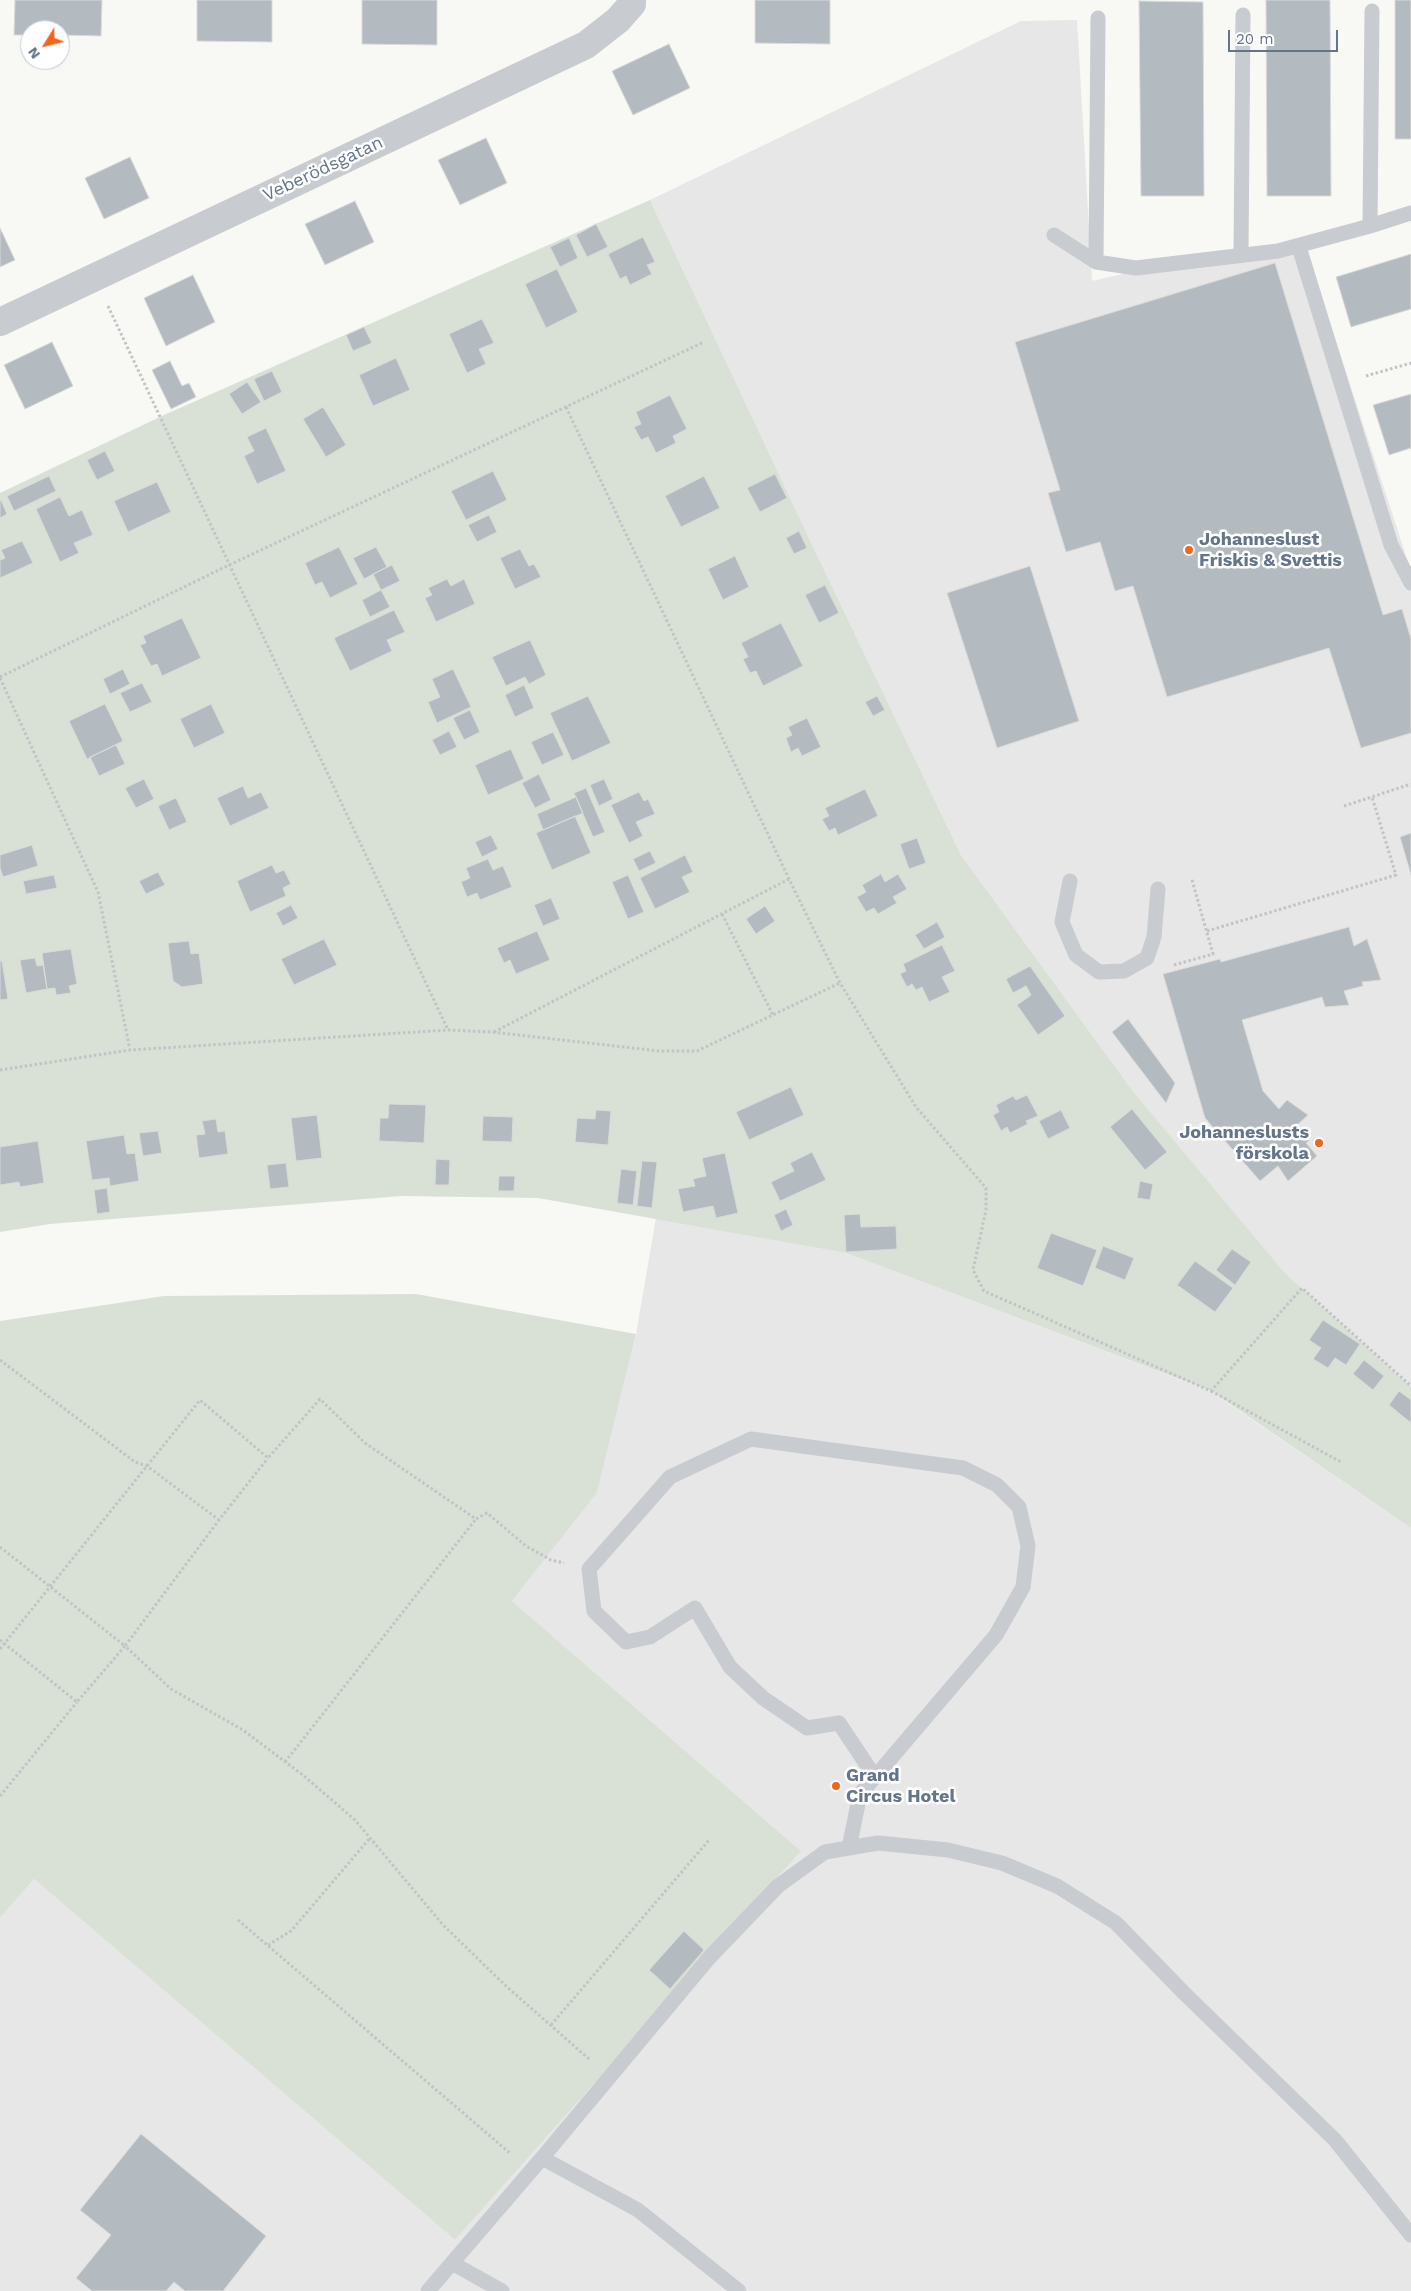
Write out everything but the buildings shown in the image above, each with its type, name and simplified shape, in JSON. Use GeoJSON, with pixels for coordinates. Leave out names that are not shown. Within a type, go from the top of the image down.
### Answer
{"type":"FeatureCollection","features":[{"type":"Feature","properties":{"kind":"street","name":"Veberödsgatan"},"geometry":{"type":"LineString","coordinates":[[0,322],[586,45],[618,20],[632,4],[632,0]]}},
{"type":"Feature","properties":{"kind":"lane"},"geometry":{"type":"LineString","coordinates":[[1370,226],[1372,11]]}},
{"type":"Feature","properties":{"kind":"lane"},"geometry":{"type":"LineString","coordinates":[[1241,254],[1242,15]]}},
{"type":"Feature","properties":{"kind":"lane"},"geometry":{"type":"LineString","coordinates":[[1096,262],[1098,18]]}},
{"type":"Feature","properties":{"kind":"lane"},"geometry":{"type":"LineString","coordinates":[[1054,235],[1096,262],[1136,268],[1299,247],[1411,213]]}},
{"type":"Feature","properties":{"kind":"lane"},"geometry":{"type":"LineString","coordinates":[[1299,247],[1390,545],[1411,583]]}},
{"type":"Feature","properties":{"kind":"lane"},"geometry":{"type":"LineString","coordinates":[[1070,881],[1062,922],[1076,955],[1099,972],[1124,971],[1148,955],[1154,937],[1158,889]]}},
{"type":"Feature","properties":{"kind":"lane"},"geometry":{"type":"LineString","coordinates":[[849,1848],[860,1794],[875,1777],[996,1635],[1023,1586],[1028,1546],[1019,1507],[997,1485],[962,1468],[751,1439],[670,1477],[588,1569],[594,1611],[626,1642],[650,1636],[694,1608],[730,1667],[763,1698],[807,1728],[840,1723],[875,1777]]}},
{"type":"Feature","properties":{"kind":"lane"},"geometry":{"type":"LineString","coordinates":[[428,2291],[709,1958],[778,1886],[825,1852],[878,1843],[948,1850],[1002,1864],[1057,1886],[1116,1923],[1183,1992],[1335,2140],[1411,2235]]}},
{"type":"Feature","properties":{"kind":"lane"},"geometry":{"type":"LineString","coordinates":[[542,2158],[638,2210],[739,2291]]}},
{"type":"Feature","properties":{"kind":"lane"},"geometry":{"type":"LineString","coordinates":[[452,2263],[502,2291]]}},
{"type":"Feature","properties":{"kind":"path"},"geometry":{"type":"LineString","coordinates":[[94,277],[448,1030]]}},
{"type":"Feature","properties":{"kind":"path"},"geometry":{"type":"LineString","coordinates":[[130,1050],[98,892],[0,678],[230,565],[704,342]]}},
{"type":"Feature","properties":{"kind":"path"},"geometry":{"type":"LineString","coordinates":[[1342,384],[1411,363]]}},
{"type":"Feature","properties":{"kind":"path"},"geometry":{"type":"LineString","coordinates":[[566,407],[788,879],[840,983],[916,1107],[986,1188],[986,1210],[973,1270],[984,1291],[1210,1391],[1341,1462]]}},
{"type":"Feature","properties":{"kind":"path"},"geometry":{"type":"LineString","coordinates":[[1344,806],[1411,784]]}},
{"type":"Feature","properties":{"kind":"path"},"geometry":{"type":"LineString","coordinates":[[1207,931],[1396,875],[1372,797]]}},
{"type":"Feature","properties":{"kind":"path"},"geometry":{"type":"LineString","coordinates":[[492,1032],[788,879]]}},
{"type":"Feature","properties":{"kind":"path"},"geometry":{"type":"LineString","coordinates":[[1148,955],[1171,965],[1213,954],[1192,880]]}},
{"type":"Feature","properties":{"kind":"path"},"geometry":{"type":"LineString","coordinates":[[722,914],[773,1014]]}},
{"type":"Feature","properties":{"kind":"path"},"geometry":{"type":"LineString","coordinates":[[0,1070],[130,1050],[448,1030],[492,1032],[658,1051],[697,1051],[840,983]]}},
{"type":"Feature","properties":{"kind":"path"},"geometry":{"type":"LineString","coordinates":[[1210,1391],[1302,1288],[1411,1386]]}},
{"type":"Feature","properties":{"kind":"path"},"geometry":{"type":"LineString","coordinates":[[0,1360],[135,1462],[147,1466],[219,1520]]}},
{"type":"Feature","properties":{"kind":"path"},"geometry":{"type":"LineString","coordinates":[[0,1796],[125,1646],[268,1458],[320,1399],[365,1443],[476,1519]]}},
{"type":"Feature","properties":{"kind":"path"},"geometry":{"type":"LineString","coordinates":[[0,1649],[200,1400],[268,1458]]}},
{"type":"Feature","properties":{"kind":"path"},"geometry":{"type":"LineString","coordinates":[[285,1762],[476,1519],[488,1513],[526,1546],[551,1560],[588,1569]]}},
{"type":"Feature","properties":{"kind":"path"},"geometry":{"type":"LineString","coordinates":[[0,1546],[125,1646],[171,1689],[243,1730],[355,1820],[443,1924],[506,1986],[608,2076]]}},
{"type":"Feature","properties":{"kind":"path"},"geometry":{"type":"LineString","coordinates":[[0,1640],[77,1702]]}},
{"type":"Feature","properties":{"kind":"path"},"geometry":{"type":"LineString","coordinates":[[268,1945],[290,1931],[370,1838]]}},
{"type":"Feature","properties":{"kind":"path"},"geometry":{"type":"LineString","coordinates":[[550,2025],[709,1840]]}},
{"type":"Feature","properties":{"kind":"path"},"geometry":{"type":"LineString","coordinates":[[238,1920],[531,2170]]}},
{"type":"Feature","properties":{"kind":"shaded area"},"geometry":{"type":"Polygon","coordinates":[[[1077,20],[1092,281],[1166,264],[1303,240],[1411,571],[1411,1387],[1285,1273],[1132,1090],[961,855],[650,200],[1021,21],[1077,20]]]}},
{"type":"Feature","properties":{"kind":"shaded area"},"geometry":{"type":"Polygon","coordinates":[[[650,200],[961,855],[1132,1090],[1285,1273],[1411,1387],[1411,1528],[1211,1391],[846,1253],[538,1198],[402,1196],[50,1224],[0,1232],[0,493],[164,415],[650,200]]]}},
{"type":"Feature","properties":{"kind":"shaded area"},"geometry":{"type":"Polygon","coordinates":[[[656,1218],[846,1253],[1210,1391],[1411,1528],[1411,2291],[0,2291],[0,1918],[34,1879],[455,2240],[801,1851],[512,1601],[597,1493],[636,1334],[656,1218]]]}},
{"type":"Feature","properties":{"kind":"shaded area"},"geometry":{"type":"Polygon","coordinates":[[[416,1294],[636,1334],[597,1493],[512,1601],[801,1851],[455,2240],[34,1879],[0,1918],[0,1321],[164,1296],[416,1294]]]}},
{"type":"Feature","properties":{"kind":"place","name":"Johanneslust Friskis & Svettis"},"geometry":{"type":"Point","coordinates":[1189,550]}},
{"type":"Feature","properties":{"kind":"place","name":"Johanneslusts förskola"},"geometry":{"type":"Point","coordinates":[1319,1143]}},
{"type":"Feature","properties":{"kind":"place","name":"Grand Circus Hotel"},"geometry":{"type":"Point","coordinates":[836,1786]}}]}
